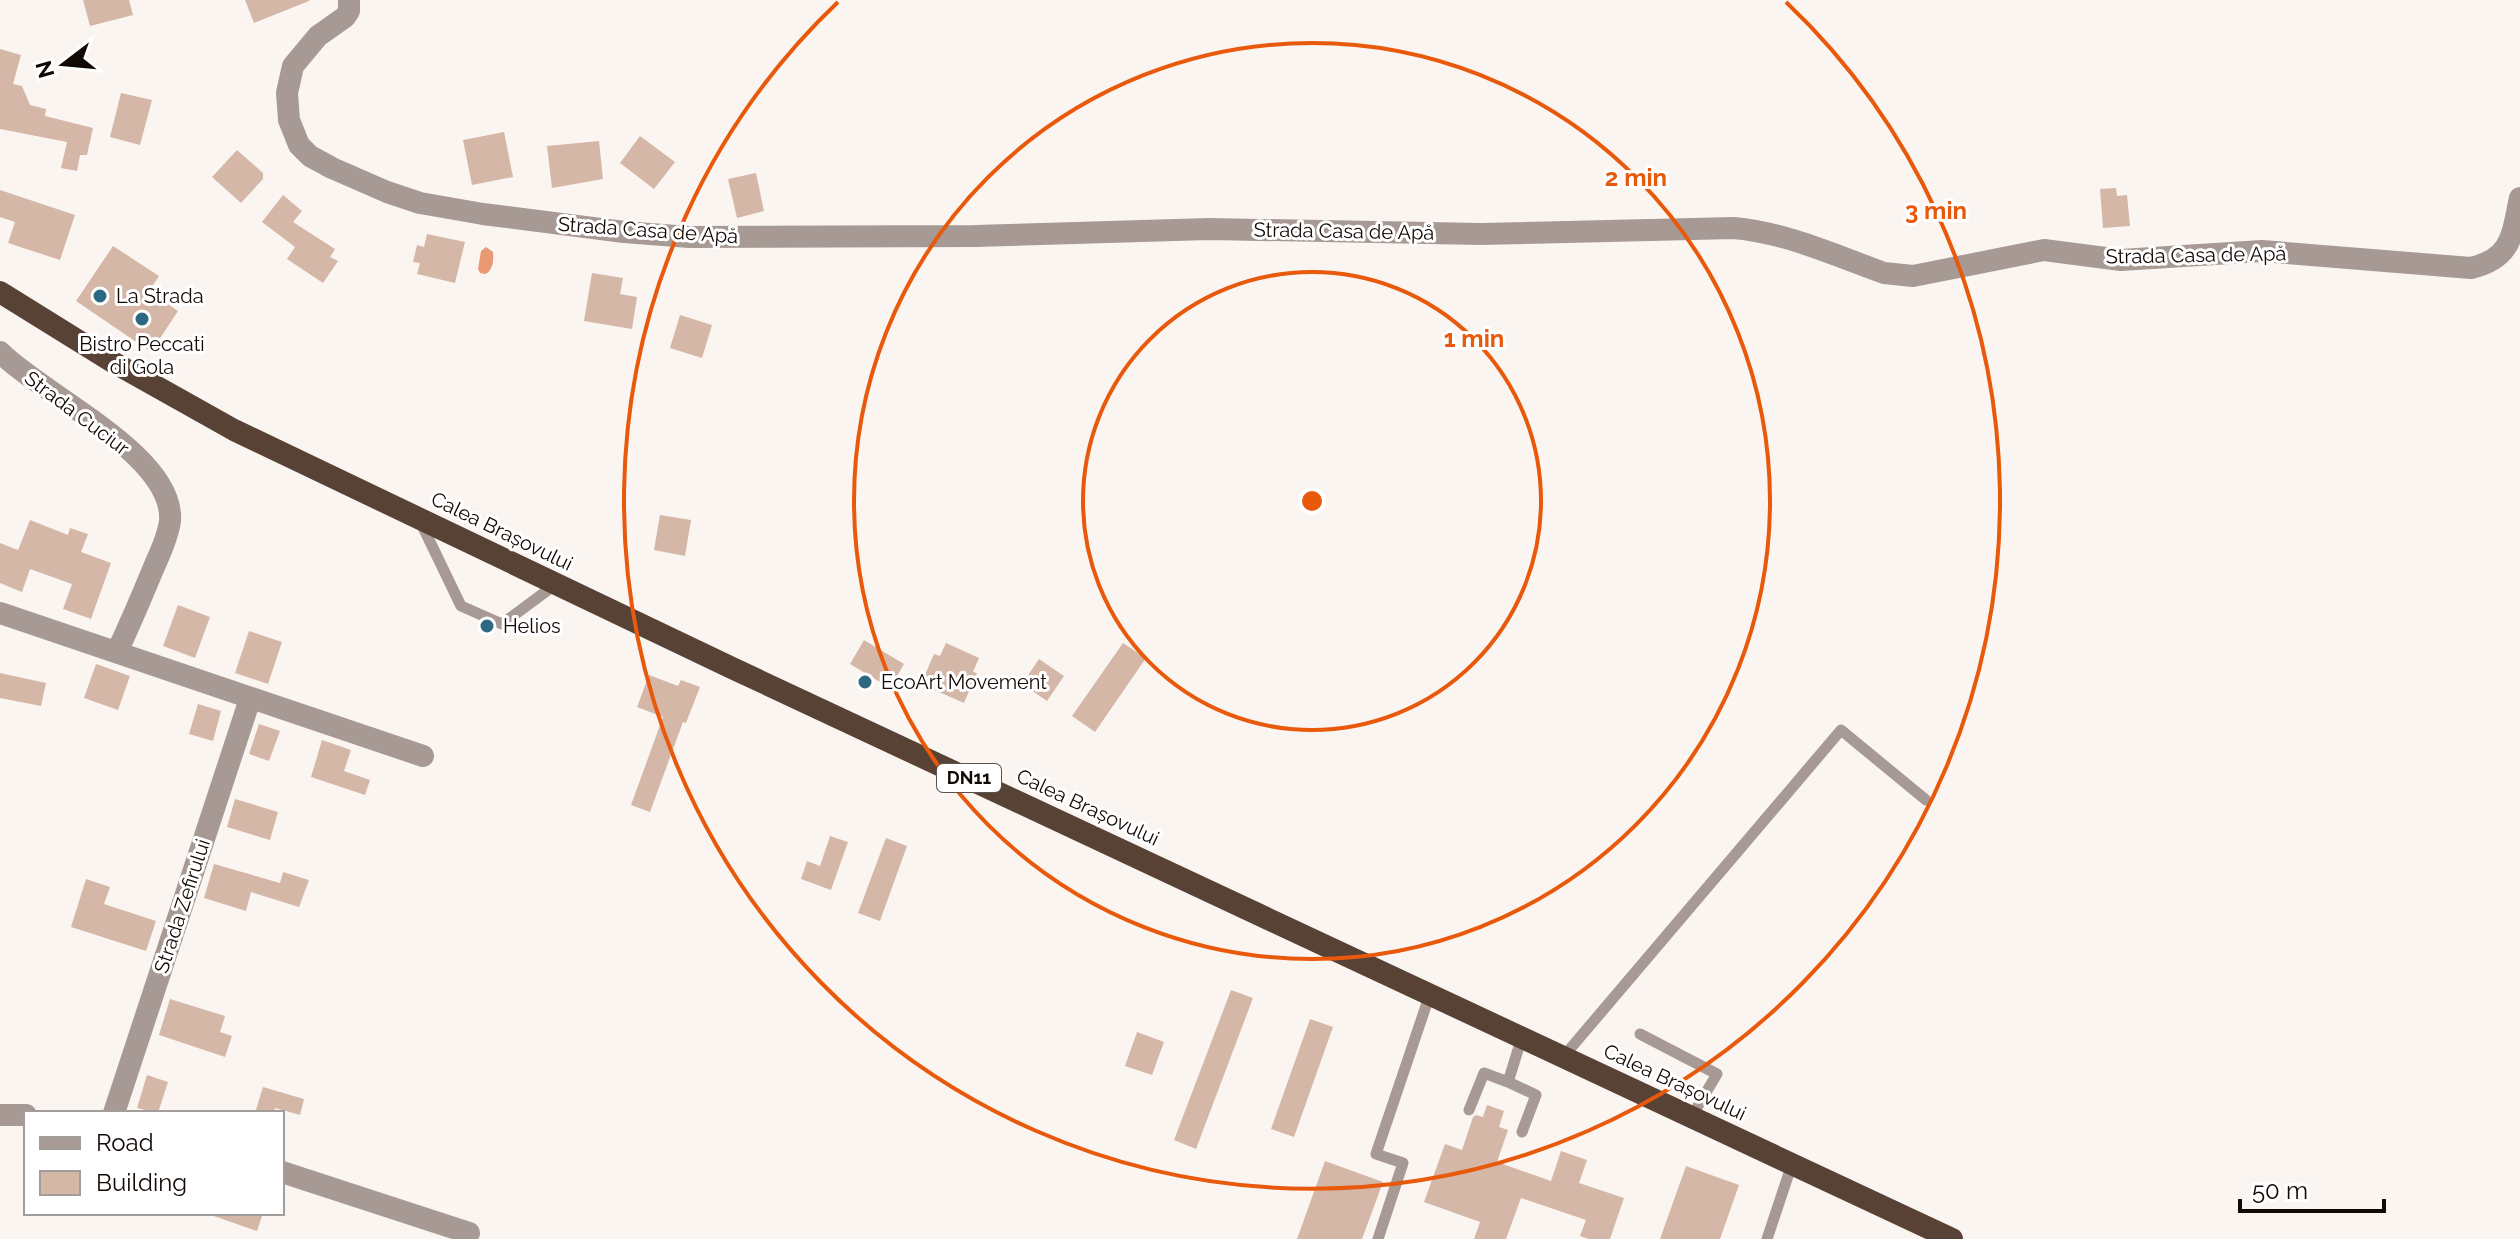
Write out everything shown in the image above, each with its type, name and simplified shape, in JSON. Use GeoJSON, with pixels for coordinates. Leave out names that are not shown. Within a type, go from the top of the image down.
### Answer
{"type":"FeatureCollection","features":[{"type":"Feature","properties":{"kind":"highway","name":"Calea Brașovului"},"geometry":{"type":"LineString","coordinates":[[0,292],[111,361],[234,430],[1952,1239]]}},
{"type":"Feature","properties":{"kind":"street","name":"Strada Casa de Apă"},"geometry":{"type":"LineString","coordinates":[[349,0],[349,11],[345,17],[307,47],[293,66],[289,79],[289,120],[299,145],[310,156],[356,180],[420,203],[637,233],[746,238],[975,236],[1209,229],[1481,234],[1734,228],[1782,237],[1899,276],[1925,274],[2044,250],[2121,260],[2262,251],[2471,268],[2490,263],[2505,251],[2520,198]]}},
{"type":"Feature","properties":{"kind":"street","name":"Strada Cuciur"},"geometry":{"type":"LineString","coordinates":[[0,352],[27,377],[126,447],[157,479],[168,499],[170,523],[164,545],[117,652]]}},
{"type":"Feature","properties":{"kind":"street"},"geometry":{"type":"LineString","coordinates":[[0,613],[423,756]]}},
{"type":"Feature","properties":{"kind":"street","name":"Strada Zefirului"},"geometry":{"type":"LineString","coordinates":[[115,1111],[250,699]]}},
{"type":"Feature","properties":{"kind":"street"},"geometry":{"type":"LineString","coordinates":[[0,1115],[24,1115]]}},
{"type":"Feature","properties":{"kind":"street"},"geometry":{"type":"LineString","coordinates":[[284,1173],[469,1233]]}},
{"type":"Feature","properties":{"kind":"lane"},"geometry":{"type":"LineString","coordinates":[[418,517],[461,606],[502,624],[556,584]]}},
{"type":"Feature","properties":{"kind":"lane"},"geometry":{"type":"LineString","coordinates":[[1564,1056],[1841,730],[1926,800]]}},
{"type":"Feature","properties":{"kind":"lane"},"geometry":{"type":"LineString","coordinates":[[1378,1239],[1403,1163],[1376,1154],[1430,993]]}},
{"type":"Feature","properties":{"kind":"lane"},"geometry":{"type":"LineString","coordinates":[[1640,1034],[1717,1074],[1692,1116]]}},
{"type":"Feature","properties":{"kind":"lane"},"geometry":{"type":"LineString","coordinates":[[1508,1082],[1522,1036]]}},
{"type":"Feature","properties":{"kind":"lane"},"geometry":{"type":"LineString","coordinates":[[1469,1110],[1484,1073],[1508,1082],[1536,1095],[1522,1132]]}},
{"type":"Feature","properties":{"kind":"lane"},"geometry":{"type":"LineString","coordinates":[[1767,1239],[1792,1163]]}},
{"type":"Feature","properties":{"kind":"shaded area"},"geometry":{"type":"Polygon","coordinates":[[[486,247],[493,252],[493,258],[491,268],[485,274],[478,269],[481,251],[486,247]]]}},
{"type":"Feature","properties":{"kind":"building"},"geometry":{"type":"Polygon","coordinates":[[[83,0],[129,0],[133,15],[90,26],[83,0]]]}},
{"type":"Feature","properties":{"kind":"building"},"geometry":{"type":"Polygon","coordinates":[[[245,0],[309,0],[309,1],[254,23],[245,0]]]}},
{"type":"Feature","properties":{"kind":"building"},"geometry":{"type":"Polygon","coordinates":[[[0,49],[21,55],[13,84],[22,86],[30,105],[46,109],[45,116],[93,128],[87,155],[80,155],[77,171],[61,168],[67,142],[0,129],[0,49]]]}},
{"type":"Feature","properties":{"kind":"building"},"geometry":{"type":"Polygon","coordinates":[[[121,93],[152,100],[140,145],[110,137],[121,93]]]}},
{"type":"Feature","properties":{"kind":"building"},"geometry":{"type":"Polygon","coordinates":[[[504,132],[513,177],[472,185],[463,140],[504,132]]]}},
{"type":"Feature","properties":{"kind":"building"},"geometry":{"type":"Polygon","coordinates":[[[640,136],[675,162],[654,189],[620,163],[640,136]]]}},
{"type":"Feature","properties":{"kind":"building"},"geometry":{"type":"Polygon","coordinates":[[[599,141],[603,179],[552,188],[547,146],[599,141]]]}},
{"type":"Feature","properties":{"kind":"building"},"geometry":{"type":"Polygon","coordinates":[[[237,150],[263,173],[263,179],[241,203],[212,177],[237,150]]]}},
{"type":"Feature","properties":{"kind":"building"},"geometry":{"type":"Polygon","coordinates":[[[756,173],[764,211],[737,218],[728,179],[756,173]]]}},
{"type":"Feature","properties":{"kind":"building"},"geometry":{"type":"Polygon","coordinates":[[[2116,188],[2117,196],[2127,195],[2130,226],[2103,228],[2100,189],[2116,188]]]}},
{"type":"Feature","properties":{"kind":"building"},"geometry":{"type":"Polygon","coordinates":[[[0,190],[75,215],[60,260],[8,243],[15,222],[0,217],[0,190]]]}},
{"type":"Feature","properties":{"kind":"building"},"geometry":{"type":"Polygon","coordinates":[[[283,195],[302,211],[293,222],[335,249],[330,257],[338,261],[323,283],[287,259],[295,247],[262,222],[283,195]]]}},
{"type":"Feature","properties":{"kind":"building"},"geometry":{"type":"Polygon","coordinates":[[[427,234],[465,242],[455,283],[417,274],[420,263],[413,262],[417,245],[424,247],[427,234]]]}},
{"type":"Feature","properties":{"kind":"building"},"geometry":{"type":"Polygon","coordinates":[[[113,246],[159,276],[149,291],[178,311],[151,352],[76,301],[113,246]]]}},
{"type":"Feature","properties":{"kind":"building"},"geometry":{"type":"Polygon","coordinates":[[[592,273],[623,278],[620,294],[637,297],[632,329],[584,321],[592,273]]]}},
{"type":"Feature","properties":{"kind":"building"},"geometry":{"type":"Polygon","coordinates":[[[680,315],[712,325],[702,358],[670,348],[680,315]]]}},
{"type":"Feature","properties":{"kind":"building"},"geometry":{"type":"Polygon","coordinates":[[[660,515],[691,520],[685,556],[654,550],[660,515]]]}},
{"type":"Feature","properties":{"kind":"building"},"geometry":{"type":"Polygon","coordinates":[[[30,520],[68,535],[70,528],[88,534],[81,552],[111,563],[91,619],[63,609],[72,584],[30,569],[22,592],[0,583],[0,543],[18,550],[30,520]]]}},
{"type":"Feature","properties":{"kind":"building"},"geometry":{"type":"Polygon","coordinates":[[[178,605],[210,617],[195,658],[163,646],[178,605]]]}},
{"type":"Feature","properties":{"kind":"building"},"geometry":{"type":"Polygon","coordinates":[[[249,631],[282,642],[268,684],[235,673],[249,631]]]}},
{"type":"Feature","properties":{"kind":"building"},"geometry":{"type":"Polygon","coordinates":[[[864,640],[904,664],[890,688],[850,664],[864,640]]]}},
{"type":"Feature","properties":{"kind":"building"},"geometry":{"type":"Polygon","coordinates":[[[946,643],[979,658],[973,672],[977,673],[964,703],[921,684],[934,654],[940,656],[946,643]]]}},
{"type":"Feature","properties":{"kind":"building"},"geometry":{"type":"Polygon","coordinates":[[[1123,643],[1146,658],[1095,732],[1072,716],[1123,643]]]}},
{"type":"Feature","properties":{"kind":"building"},"geometry":{"type":"Polygon","coordinates":[[[1039,659],[1064,676],[1047,701],[1022,684],[1039,659]]]}},
{"type":"Feature","properties":{"kind":"building"},"geometry":{"type":"Polygon","coordinates":[[[96,664],[130,676],[118,710],[84,698],[96,664]]]}},
{"type":"Feature","properties":{"kind":"building"},"geometry":{"type":"Polygon","coordinates":[[[0,673],[46,683],[41,706],[0,698],[0,673]]]}},
{"type":"Feature","properties":{"kind":"building"},"geometry":{"type":"Polygon","coordinates":[[[649,675],[678,686],[681,680],[700,687],[686,723],[683,722],[650,812],[631,805],[663,717],[637,707],[649,675]]]}},
{"type":"Feature","properties":{"kind":"building"},"geometry":{"type":"Polygon","coordinates":[[[198,704],[221,711],[213,741],[189,734],[198,704]]]}},
{"type":"Feature","properties":{"kind":"building"},"geometry":{"type":"Polygon","coordinates":[[[259,724],[280,731],[269,761],[249,754],[259,724]]]}},
{"type":"Feature","properties":{"kind":"building"},"geometry":{"type":"Polygon","coordinates":[[[322,740],[351,750],[344,771],[370,780],[365,795],[311,777],[322,740]]]}},
{"type":"Feature","properties":{"kind":"building"},"geometry":{"type":"Polygon","coordinates":[[[235,799],[278,812],[270,840],[227,827],[235,799]]]}},
{"type":"Feature","properties":{"kind":"building"},"geometry":{"type":"Polygon","coordinates":[[[830,836],[848,842],[831,890],[801,879],[807,861],[820,866],[830,836]]]}},
{"type":"Feature","properties":{"kind":"building"},"geometry":{"type":"Polygon","coordinates":[[[886,838],[907,846],[880,921],[858,913],[886,838]]]}},
{"type":"Feature","properties":{"kind":"building"},"geometry":{"type":"Polygon","coordinates":[[[214,864],[280,883],[283,872],[309,880],[299,907],[251,892],[246,911],[204,898],[214,864]]]}},
{"type":"Feature","properties":{"kind":"building"},"geometry":{"type":"Polygon","coordinates":[[[86,879],[110,887],[104,904],[156,921],[146,951],[71,927],[86,879]]]}},
{"type":"Feature","properties":{"kind":"building"},"geometry":{"type":"Polygon","coordinates":[[[1231,990],[1253,998],[1196,1149],[1174,1140],[1231,990]]]}},
{"type":"Feature","properties":{"kind":"building"},"geometry":{"type":"Polygon","coordinates":[[[170,999],[225,1016],[220,1032],[232,1036],[225,1057],[159,1035],[170,999]]]}},
{"type":"Feature","properties":{"kind":"building"},"geometry":{"type":"Polygon","coordinates":[[[1310,1019],[1333,1027],[1294,1137],[1271,1129],[1310,1019]]]}},
{"type":"Feature","properties":{"kind":"building"},"geometry":{"type":"Polygon","coordinates":[[[1137,1032],[1164,1042],[1152,1075],[1125,1066],[1137,1032]]]}},
{"type":"Feature","properties":{"kind":"building"},"geometry":{"type":"Polygon","coordinates":[[[147,1075],[168,1082],[159,1111],[137,1108],[147,1075]]]}},
{"type":"Feature","properties":{"kind":"building"},"geometry":{"type":"Polygon","coordinates":[[[263,1087],[304,1099],[300,1115],[275,1108],[274,1111],[256,1111],[263,1087]]]}},
{"type":"Feature","properties":{"kind":"building"},"geometry":{"type":"Polygon","coordinates":[[[1487,1105],[1504,1111],[1499,1127],[1508,1130],[1497,1162],[1551,1181],[1561,1151],[1587,1160],[1579,1183],[1624,1198],[1610,1239],[1580,1236],[1586,1220],[1521,1198],[1506,1239],[1474,1239],[1480,1222],[1424,1202],[1445,1144],[1462,1150],[1473,1117],[1483,1117],[1487,1105]]]}},
{"type":"Feature","properties":{"kind":"building"},"geometry":{"type":"Polygon","coordinates":[[[1325,1161],[1383,1182],[1362,1239],[1297,1239],[1325,1161]]]}},
{"type":"Feature","properties":{"kind":"building"},"geometry":{"type":"Polygon","coordinates":[[[1686,1166],[1739,1185],[1720,1239],[1660,1239],[1686,1166]]]}},
{"type":"Feature","properties":{"kind":"building"},"geometry":{"type":"Polygon","coordinates":[[[211,1215],[262,1215],[257,1231],[211,1215]]]}},
{"type":"Feature","properties":{"kind":"place","name":"La Strada"},"geometry":{"type":"Point","coordinates":[100,296]}},
{"type":"Feature","properties":{"kind":"place","name":"Bistro Peccati di Gola"},"geometry":{"type":"Point","coordinates":[142,319]}},
{"type":"Feature","properties":{"kind":"place","name":"Helios"},"geometry":{"type":"Point","coordinates":[487,626]}},
{"type":"Feature","properties":{"kind":"place","name":"EcoArt Movement"},"geometry":{"type":"Point","coordinates":[865,682]}}]}
